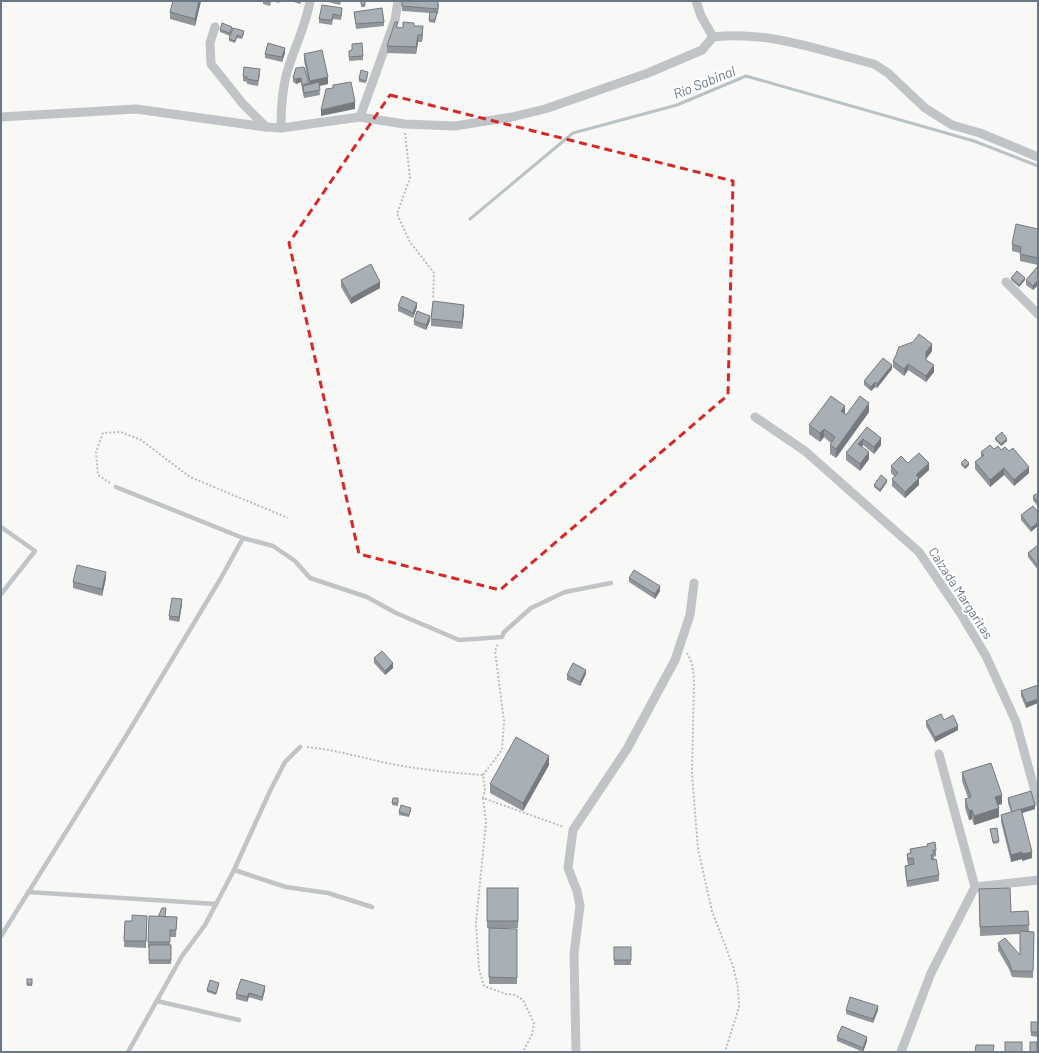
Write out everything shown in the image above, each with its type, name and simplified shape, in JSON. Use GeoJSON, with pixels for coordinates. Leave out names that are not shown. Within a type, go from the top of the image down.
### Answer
{"type":"FeatureCollection","features":[{"type":"Feature","properties":{"kind":"street"},"geometry":{"type":"LineString","coordinates":[[280,128],[281,100],[288,69],[306,20],[310,1]]}},
{"type":"Feature","properties":{"kind":"street"},"geometry":{"type":"LineString","coordinates":[[360,117],[395,20],[398,1]]}},
{"type":"Feature","properties":{"kind":"street"},"geometry":{"type":"LineString","coordinates":[[696,1],[701,16],[713,37]]}},
{"type":"Feature","properties":{"kind":"street"},"geometry":{"type":"LineString","coordinates":[[215,27],[210,43],[210,64],[243,104],[266,127]]}},
{"type":"Feature","properties":{"kind":"street"},"geometry":{"type":"LineString","coordinates":[[1,117],[136,109],[280,128],[360,117],[404,124],[456,126],[512,117],[545,109],[702,50],[713,37],[732,34],[765,37],[874,64],[894,78],[925,108],[952,125],[980,133],[1038,157]]}},
{"type":"Feature","properties":{"kind":"street"},"geometry":{"type":"LineString","coordinates":[[1006,282],[1038,314]]}},
{"type":"Feature","properties":{"kind":"street","name":"Calzada Margaritas"},"geometry":{"type":"LineString","coordinates":[[756,417],[805,451],[919,552],[961,614],[986,656],[1016,722],[1038,802]]}},
{"type":"Feature","properties":{"kind":"street"},"geometry":{"type":"LineString","coordinates":[[576,1052],[574,954],[580,906],[577,891],[568,868],[573,830],[627,749],[675,660],[690,615],[694,583]]}},
{"type":"Feature","properties":{"kind":"street"},"geometry":{"type":"LineString","coordinates":[[901,1052],[931,973],[975,887],[939,754]]}},
{"type":"Feature","properties":{"kind":"street"},"geometry":{"type":"LineString","coordinates":[[975,887],[1038,880]]}},
{"type":"Feature","properties":{"kind":"lane"},"geometry":{"type":"LineString","coordinates":[[116,487],[242,538],[273,546],[295,561],[310,578],[367,597],[396,613],[459,640],[502,637],[504,632],[531,608],[565,592],[611,583]]}},
{"type":"Feature","properties":{"kind":"lane"},"geometry":{"type":"LineString","coordinates":[[1,527],[35,551],[1,594]]}},
{"type":"Feature","properties":{"kind":"lane"},"geometry":{"type":"LineString","coordinates":[[1,936],[126,736],[221,578],[242,538]]}},
{"type":"Feature","properties":{"kind":"lane"},"geometry":{"type":"LineString","coordinates":[[128,1052],[182,956],[205,925],[234,870],[285,762],[300,747]]}},
{"type":"Feature","properties":{"kind":"lane"},"geometry":{"type":"LineString","coordinates":[[234,870],[286,887],[328,893],[372,907]]}},
{"type":"Feature","properties":{"kind":"lane"},"geometry":{"type":"LineString","coordinates":[[28,892],[216,904]]}},
{"type":"Feature","properties":{"kind":"lane"},"geometry":{"type":"LineString","coordinates":[[157,1001],[239,1020]]}},
{"type":"Feature","properties":{"kind":"path"},"geometry":{"type":"LineString","coordinates":[[404,124],[410,178],[397,214],[410,242],[434,273],[433,299]]}},
{"type":"Feature","properties":{"kind":"path"},"geometry":{"type":"LineString","coordinates":[[116,487],[98,475],[96,452],[103,433],[120,432],[141,440],[190,476],[288,518]]}},
{"type":"Feature","properties":{"kind":"path"},"geometry":{"type":"LineString","coordinates":[[502,637],[495,651],[504,721],[502,750],[482,775],[485,790],[484,798],[486,822],[476,923],[479,968],[484,986],[506,994],[515,995],[523,1000],[534,1023],[532,1034],[523,1052]]}},
{"type":"Feature","properties":{"kind":"path"},"geometry":{"type":"LineString","coordinates":[[681,641],[692,663],[694,678],[692,774],[698,849],[712,911],[733,966],[738,988],[739,1007],[725,1052]]}},
{"type":"Feature","properties":{"kind":"path"},"geometry":{"type":"LineString","coordinates":[[300,747],[333,750],[396,764],[448,773],[482,775]]}},
{"type":"Feature","properties":{"kind":"path"},"geometry":{"type":"LineString","coordinates":[[484,798],[573,830]]}},
{"type":"Feature","properties":{"kind":"highlighted area"},"geometry":{"type":"Polygon","coordinates":[[[390,95],[733,181],[728,395],[500,590],[359,554],[289,243],[390,95]]]}},
{"type":"Feature","properties":{"kind":"building"},"geometry":{"type":"Polygon","coordinates":[[[173,1],[199,1],[195,19],[170,12],[173,1]]]}},
{"type":"Feature","properties":{"kind":"building"},"geometry":{"type":"Polygon","coordinates":[[[361,1],[365,1],[365,5],[361,4],[361,1]]]}},
{"type":"Feature","properties":{"kind":"building"},"geometry":{"type":"Polygon","coordinates":[[[402,1],[438,1],[438,9],[402,6],[402,1]]]}},
{"type":"Feature","properties":{"kind":"building"},"geometry":{"type":"Polygon","coordinates":[[[322,5],[342,8],[341,16],[333,14],[332,20],[319,19],[322,5]]]}},
{"type":"Feature","properties":{"kind":"building"},"geometry":{"type":"Polygon","coordinates":[[[382,8],[384,22],[356,24],[354,12],[382,8]]]}},
{"type":"Feature","properties":{"kind":"building"},"geometry":{"type":"Polygon","coordinates":[[[430,12],[437,12],[435,20],[429,20],[430,12]]]}},
{"type":"Feature","properties":{"kind":"building"},"geometry":{"type":"Polygon","coordinates":[[[395,22],[398,22],[396,27],[403,28],[403,22],[414,23],[414,26],[423,26],[422,35],[418,35],[416,47],[387,46],[395,22]]]}},
{"type":"Feature","properties":{"kind":"building"},"geometry":{"type":"Polygon","coordinates":[[[222,23],[232,27],[230,33],[220,30],[222,23]]]}},
{"type":"Feature","properties":{"kind":"building"},"geometry":{"type":"Polygon","coordinates":[[[233,28],[244,31],[242,37],[237,35],[235,41],[229,39],[233,28]]]}},
{"type":"Feature","properties":{"kind":"building"},"geometry":{"type":"Polygon","coordinates":[[[268,43],[285,48],[282,57],[265,54],[268,43]]]}},
{"type":"Feature","properties":{"kind":"building"},"geometry":{"type":"Polygon","coordinates":[[[362,43],[363,56],[349,57],[349,51],[352,50],[352,44],[362,43]]]}},
{"type":"Feature","properties":{"kind":"building"},"geometry":{"type":"Polygon","coordinates":[[[322,50],[328,77],[310,81],[304,54],[322,50]]]}},
{"type":"Feature","properties":{"kind":"building"},"geometry":{"type":"Polygon","coordinates":[[[244,67],[260,69],[258,81],[247,79],[247,77],[243,76],[244,67]]]}},
{"type":"Feature","properties":{"kind":"building"},"geometry":{"type":"Polygon","coordinates":[[[304,67],[309,83],[302,85],[301,78],[293,78],[296,68],[304,67]]]}},
{"type":"Feature","properties":{"kind":"building"},"geometry":{"type":"Polygon","coordinates":[[[361,70],[368,72],[366,81],[359,79],[361,70]]]}},
{"type":"Feature","properties":{"kind":"building"},"geometry":{"type":"Polygon","coordinates":[[[319,82],[320,90],[304,93],[303,86],[319,82]]]}},
{"type":"Feature","properties":{"kind":"building"},"geometry":{"type":"Polygon","coordinates":[[[351,82],[355,102],[321,110],[326,89],[333,88],[333,85],[351,82]]]}},
{"type":"Feature","properties":{"kind":"building"},"geometry":{"type":"Polygon","coordinates":[[[1016,224],[1038,229],[1038,258],[1020,254],[1021,247],[1012,244],[1016,224]]]}},
{"type":"Feature","properties":{"kind":"building"},"geometry":{"type":"Polygon","coordinates":[[[371,264],[380,282],[351,298],[341,280],[371,264]]]}},
{"type":"Feature","properties":{"kind":"building"},"geometry":{"type":"Polygon","coordinates":[[[1038,266],[1038,280],[1033,286],[1026,280],[1038,266]]]}},
{"type":"Feature","properties":{"kind":"building"},"geometry":{"type":"Polygon","coordinates":[[[1017,271],[1025,278],[1019,285],[1011,278],[1017,271]]]}},
{"type":"Feature","properties":{"kind":"building"},"geometry":{"type":"Polygon","coordinates":[[[402,296],[417,303],[413,313],[398,306],[402,296]]]}},
{"type":"Feature","properties":{"kind":"building"},"geometry":{"type":"Polygon","coordinates":[[[433,301],[464,305],[462,322],[431,319],[433,301]]]}},
{"type":"Feature","properties":{"kind":"building"},"geometry":{"type":"Polygon","coordinates":[[[417,311],[430,316],[426,325],[414,321],[417,311]]]}},
{"type":"Feature","properties":{"kind":"building"},"geometry":{"type":"Polygon","coordinates":[[[919,334],[932,344],[926,352],[926,360],[934,365],[926,376],[908,364],[904,369],[893,361],[899,347],[913,342],[919,334]]]}},
{"type":"Feature","properties":{"kind":"building"},"geometry":{"type":"Polygon","coordinates":[[[883,358],[892,365],[877,384],[875,382],[871,387],[864,381],[883,358]]]}},
{"type":"Feature","properties":{"kind":"building"},"geometry":{"type":"Polygon","coordinates":[[[831,396],[845,406],[841,411],[846,415],[860,396],[869,403],[836,449],[830,445],[835,437],[824,429],[820,433],[809,425],[831,396]]]}},
{"type":"Feature","properties":{"kind":"building"},"geometry":{"type":"Polygon","coordinates":[[[867,427],[881,438],[874,447],[863,439],[858,444],[869,452],[860,464],[846,453],[867,427]]]}},
{"type":"Feature","properties":{"kind":"building"},"geometry":{"type":"Polygon","coordinates":[[[1002,432],[1007,439],[1001,444],[995,438],[1002,432]]]}},
{"type":"Feature","properties":{"kind":"building"},"geometry":{"type":"Polygon","coordinates":[[[990,445],[994,449],[998,446],[1001,450],[1005,447],[1009,451],[1013,448],[1029,467],[1014,480],[1004,468],[990,480],[975,462],[984,455],[981,452],[990,445]]]}},
{"type":"Feature","properties":{"kind":"building"},"geometry":{"type":"Polygon","coordinates":[[[919,453],[929,463],[916,475],[919,478],[905,492],[892,479],[898,473],[891,466],[901,456],[908,463],[919,453]]]}},
{"type":"Feature","properties":{"kind":"building"},"geometry":{"type":"Polygon","coordinates":[[[965,459],[969,463],[965,467],[961,463],[965,459]]]}},
{"type":"Feature","properties":{"kind":"building"},"geometry":{"type":"Polygon","coordinates":[[[881,475],[887,480],[880,490],[874,485],[881,475]]]}},
{"type":"Feature","properties":{"kind":"building"},"geometry":{"type":"Polygon","coordinates":[[[1038,493],[1038,503],[1033,496],[1038,493]]]}},
{"type":"Feature","properties":{"kind":"building"},"geometry":{"type":"Polygon","coordinates":[[[1033,506],[1038,512],[1038,522],[1031,528],[1021,515],[1033,506]]]}},
{"type":"Feature","properties":{"kind":"building"},"geometry":{"type":"Polygon","coordinates":[[[1038,545],[1038,566],[1028,553],[1038,545]]]}},
{"type":"Feature","properties":{"kind":"building"},"geometry":{"type":"Polygon","coordinates":[[[77,565],[106,572],[102,589],[73,582],[77,565]]]}},
{"type":"Feature","properties":{"kind":"building"},"geometry":{"type":"Polygon","coordinates":[[[634,570],[660,586],[655,594],[629,578],[634,570]]]}},
{"type":"Feature","properties":{"kind":"building"},"geometry":{"type":"Polygon","coordinates":[[[172,598],[182,599],[179,617],[169,616],[172,598]]]}},
{"type":"Feature","properties":{"kind":"building"},"geometry":{"type":"Polygon","coordinates":[[[382,651],[393,663],[385,671],[374,658],[382,651]]]}},
{"type":"Feature","properties":{"kind":"building"},"geometry":{"type":"Polygon","coordinates":[[[573,663],[586,670],[580,682],[567,675],[573,663]]]}},
{"type":"Feature","properties":{"kind":"building"},"geometry":{"type":"Polygon","coordinates":[[[1038,685],[1038,699],[1026,703],[1021,691],[1038,685]]]}},
{"type":"Feature","properties":{"kind":"building"},"geometry":{"type":"Polygon","coordinates":[[[941,714],[944,720],[953,715],[958,726],[935,737],[926,721],[941,714]]]}},
{"type":"Feature","properties":{"kind":"building"},"geometry":{"type":"Polygon","coordinates":[[[516,737],[549,756],[523,803],[490,784],[516,737]]]}},
{"type":"Feature","properties":{"kind":"building"},"geometry":{"type":"Polygon","coordinates":[[[991,763],[1002,795],[995,797],[999,808],[974,816],[972,810],[969,811],[965,799],[971,797],[962,772],[991,763]]]}},
{"type":"Feature","properties":{"kind":"building"},"geometry":{"type":"Polygon","coordinates":[[[1031,791],[1035,805],[1012,812],[1008,798],[1031,791]]]}},
{"type":"Feature","properties":{"kind":"building"},"geometry":{"type":"Polygon","coordinates":[[[393,798],[398,798],[398,803],[392,803],[393,798]]]}},
{"type":"Feature","properties":{"kind":"building"},"geometry":{"type":"Polygon","coordinates":[[[401,805],[411,808],[409,815],[399,812],[401,805]]]}},
{"type":"Feature","properties":{"kind":"building"},"geometry":{"type":"Polygon","coordinates":[[[1021,809],[1032,852],[1022,854],[1022,852],[1011,855],[1001,815],[1021,809]]]}},
{"type":"Feature","properties":{"kind":"building"},"geometry":{"type":"Polygon","coordinates":[[[997,828],[999,841],[993,842],[990,829],[997,828]]]}},
{"type":"Feature","properties":{"kind":"building"},"geometry":{"type":"Polygon","coordinates":[[[935,842],[936,850],[933,850],[934,854],[931,855],[932,860],[936,859],[939,875],[907,881],[905,866],[914,864],[913,858],[908,859],[907,854],[911,853],[910,849],[928,846],[927,844],[935,842]]]}},
{"type":"Feature","properties":{"kind":"building"},"geometry":{"type":"Polygon","coordinates":[[[487,888],[518,888],[518,921],[487,921],[487,888]]]}},
{"type":"Feature","properties":{"kind":"building"},"geometry":{"type":"Polygon","coordinates":[[[1010,888],[1011,912],[1028,911],[1029,925],[980,927],[979,889],[1010,888]]]}},
{"type":"Feature","properties":{"kind":"building"},"geometry":{"type":"Polygon","coordinates":[[[162,908],[166,908],[165,917],[158,917],[162,908]]]}},
{"type":"Feature","properties":{"kind":"building"},"geometry":{"type":"Polygon","coordinates":[[[132,915],[147,916],[146,941],[124,941],[125,921],[132,921],[132,915]]]}},
{"type":"Feature","properties":{"kind":"building"},"geometry":{"type":"Polygon","coordinates":[[[149,916],[177,917],[176,930],[170,930],[170,942],[148,942],[149,916]]]}},
{"type":"Feature","properties":{"kind":"building"},"geometry":{"type":"Polygon","coordinates":[[[489,928],[517,929],[517,978],[489,977],[489,928]]]}},
{"type":"Feature","properties":{"kind":"building"},"geometry":{"type":"Polygon","coordinates":[[[1020,931],[1034,932],[1033,971],[1012,971],[1009,962],[998,943],[1005,938],[1020,955],[1020,931]]]}},
{"type":"Feature","properties":{"kind":"building"},"geometry":{"type":"Polygon","coordinates":[[[149,945],[171,945],[171,960],[149,960],[149,945]]]}},
{"type":"Feature","properties":{"kind":"building"},"geometry":{"type":"Polygon","coordinates":[[[614,947],[631,947],[631,960],[614,960],[614,947]]]}},
{"type":"Feature","properties":{"kind":"building"},"geometry":{"type":"Polygon","coordinates":[[[27,979],[32,979],[32,984],[27,984],[27,979]]]}},
{"type":"Feature","properties":{"kind":"building"},"geometry":{"type":"Polygon","coordinates":[[[241,979],[265,986],[262,997],[249,993],[247,997],[236,994],[241,979]]]}},
{"type":"Feature","properties":{"kind":"building"},"geometry":{"type":"Polygon","coordinates":[[[210,980],[219,983],[216,993],[207,990],[210,980]]]}},
{"type":"Feature","properties":{"kind":"building"},"geometry":{"type":"Polygon","coordinates":[[[850,997],[878,1006],[873,1019],[846,1010],[850,997]]]}},
{"type":"Feature","properties":{"kind":"building"},"geometry":{"type":"Polygon","coordinates":[[[1031,1022],[1038,1022],[1038,1032],[1031,1032],[1031,1022]]]}},
{"type":"Feature","properties":{"kind":"building"},"geometry":{"type":"Polygon","coordinates":[[[842,1026],[867,1037],[863,1048],[837,1037],[842,1026]]]}},
{"type":"Feature","properties":{"kind":"building"},"geometry":{"type":"Polygon","coordinates":[[[1005,1042],[1022,1042],[1022,1052],[1005,1052],[1005,1042]]]}},
{"type":"Feature","properties":{"kind":"building"},"geometry":{"type":"Polygon","coordinates":[[[1030,1042],[1037,1042],[1037,1052],[1030,1052],[1030,1042]]]}},
{"type":"Feature","properties":{"kind":"building"},"geometry":{"type":"Polygon","coordinates":[[[976,1045],[994,1045],[993,1052],[975,1052],[976,1045]]]}},
{"type":"Feature","properties":{"kind":"waterway","name":"Río Sabinal"},"geometry":{"type":"LineString","coordinates":[[470,219],[573,133],[677,105],[746,76],[974,141],[1038,166]]}}]}
